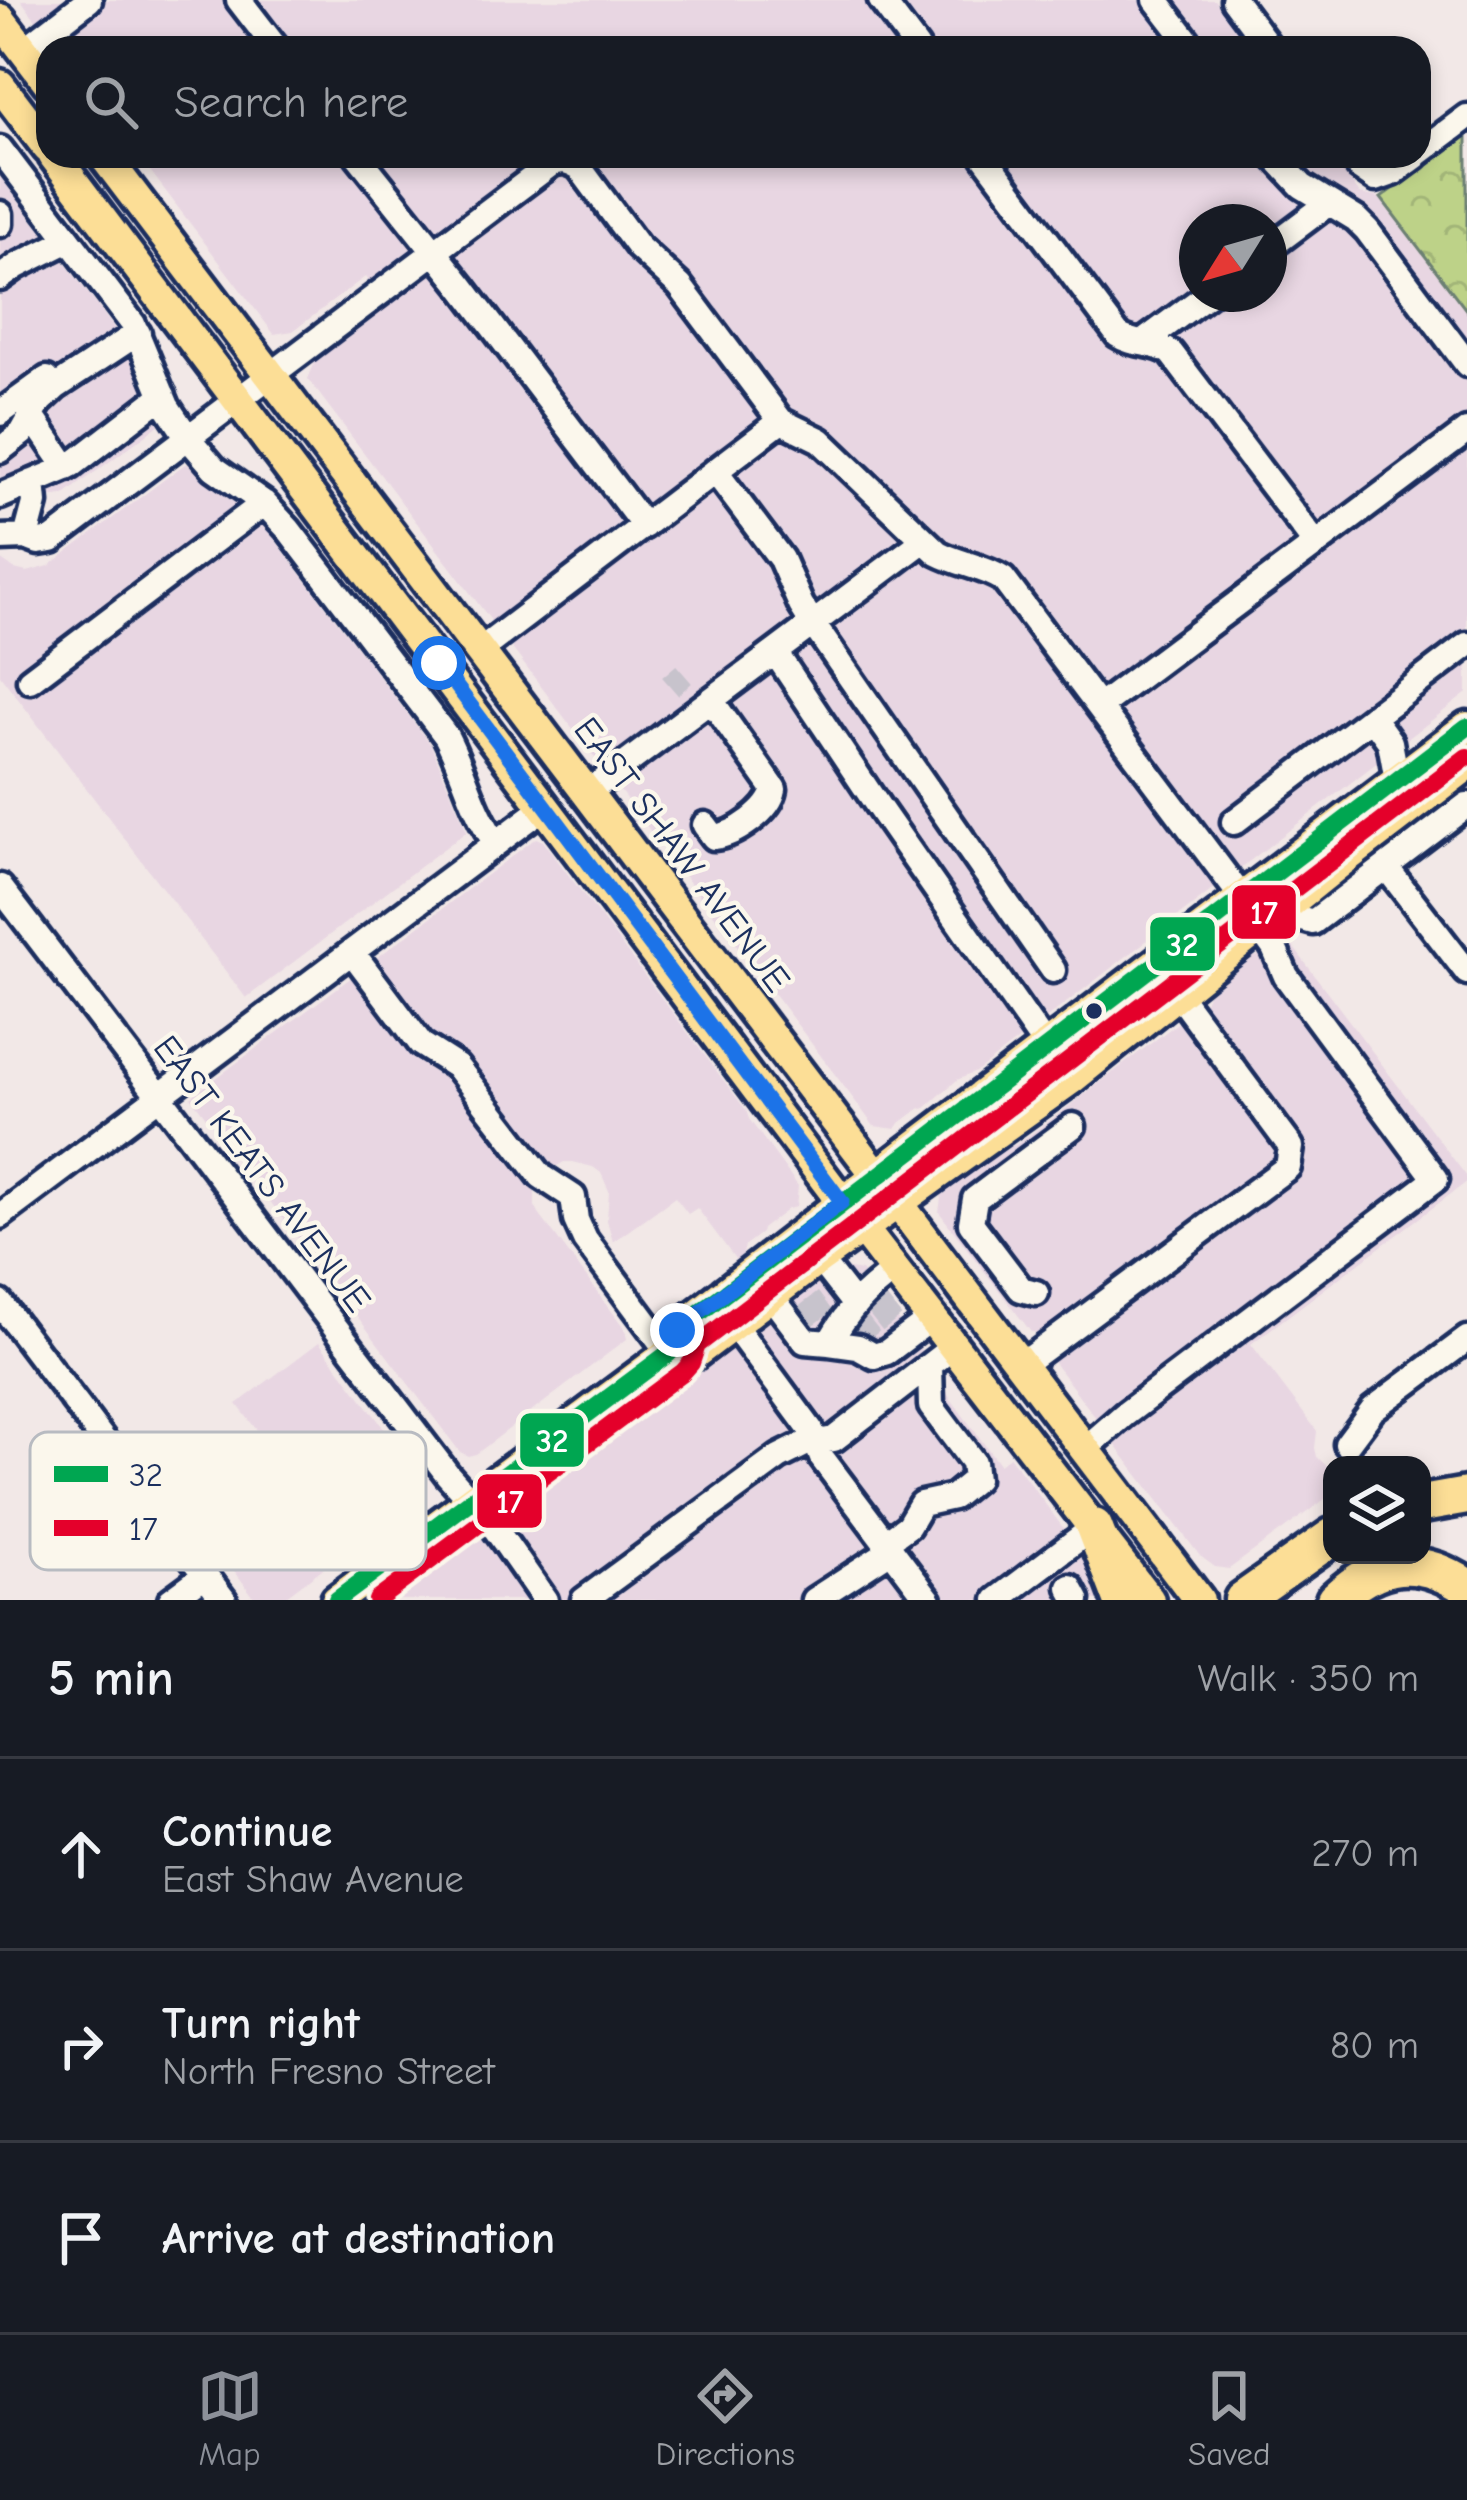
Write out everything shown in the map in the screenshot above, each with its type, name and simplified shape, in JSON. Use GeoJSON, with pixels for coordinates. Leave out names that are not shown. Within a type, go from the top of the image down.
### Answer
{"type":"FeatureCollection","features":[{"type":"Feature","properties":{"kind":"highway"},"geometry":{"type":"LineString","coordinates":[[1431,1502],[1467,1496]]}},
{"type":"Feature","properties":{"kind":"highway"},"geometry":{"type":"LineString","coordinates":[[1094,1527],[1122,1600]]}},
{"type":"Feature","properties":{"kind":"highway"},"geometry":{"type":"LineString","coordinates":[[1243,1600],[1323,1543]]}},
{"type":"Feature","properties":{"kind":"highway"},"geometry":{"type":"LineString","coordinates":[[1335,1600],[1360,1579],[1393,1566],[1436,1571],[1467,1587]]}},
{"type":"Feature","properties":{"kind":"main road"},"geometry":{"type":"LineString","coordinates":[[0,19],[36,66]]}},
{"type":"Feature","properties":{"kind":"main road"},"geometry":{"type":"LineString","coordinates":[[0,85],[36,132]]}},
{"type":"Feature","properties":{"kind":"main road"},"geometry":{"type":"LineString","coordinates":[[63,168],[932,1318],[942,1356],[1094,1527],[1149,1600]]}},
{"type":"Feature","properties":{"kind":"main road","name":"EAST SHAW AVENUE"},"geometry":{"type":"LineString","coordinates":[[113,168],[1199,1600]]}},
{"type":"Feature","properties":{"kind":"main road"},"geometry":{"type":"LineString","coordinates":[[439,663],[505,718],[554,782],[572,793],[586,793]]}},
{"type":"Feature","properties":{"kind":"main road"},"geometry":{"type":"LineString","coordinates":[[426,1538],[669,1353],[677,1330],[1467,727]]}},
{"type":"Feature","properties":{"kind":"main road"},"geometry":{"type":"LineString","coordinates":[[669,1353],[694,1354],[1060,1087],[1467,765]]}},
{"type":"Feature","properties":{"kind":"main road"},"geometry":{"type":"LineString","coordinates":[[546,806],[564,802],[572,808],[622,871],[678,912]]}},
{"type":"Feature","properties":{"kind":"main road"},"geometry":{"type":"LineString","coordinates":[[1177,993],[1177,975],[1235,924],[1243,899]]}},
{"type":"Feature","properties":{"kind":"main road"},"geometry":{"type":"LineString","coordinates":[[358,1594],[387,1570]]}},
{"type":"Feature","properties":{"kind":"street"},"geometry":{"type":"LineString","coordinates":[[42,36],[89,0]]}},
{"type":"Feature","properties":{"kind":"street"},"geometry":{"type":"LineString","coordinates":[[239,0],[267,36]]}},
{"type":"Feature","properties":{"kind":"street"},"geometry":{"type":"LineString","coordinates":[[881,0],[908,36]]}},
{"type":"Feature","properties":{"kind":"street"},"geometry":{"type":"LineString","coordinates":[[1156,0],[1184,36]]}},
{"type":"Feature","properties":{"kind":"street"},"geometry":{"type":"LineString","coordinates":[[1234,0],[1261,36]]}},
{"type":"Feature","properties":{"kind":"street"},"geometry":{"type":"LineString","coordinates":[[24,50],[36,41]]}},
{"type":"Feature","properties":{"kind":"street"},"geometry":{"type":"LineString","coordinates":[[1431,144],[1467,117]]}},
{"type":"Feature","properties":{"kind":"street"},"geometry":{"type":"LineString","coordinates":[[2,156],[132,324],[172,416],[188,438],[214,468],[264,503],[289,530],[446,736],[476,813],[496,843]]}},
{"type":"Feature","properties":{"kind":"street"},"geometry":{"type":"LineString","coordinates":[[368,168],[644,526]]}},
{"type":"Feature","properties":{"kind":"street"},"geometry":{"type":"LineString","coordinates":[[33,482],[35,503],[13,537],[52,540],[546,168]]}},
{"type":"Feature","properties":{"kind":"street"},"geometry":{"type":"LineString","coordinates":[[579,168],[638,247],[680,286],[782,421],[820,440],[922,541],[946,558],[989,570],[1003,579],[1243,899]]}},
{"type":"Feature","properties":{"kind":"street"},"geometry":{"type":"LineString","coordinates":[[993,168],[1118,335],[1172,353],[1316,544]]}},
{"type":"Feature","properties":{"kind":"street"},"geometry":{"type":"LineString","coordinates":[[1285,168],[1302,186],[1356,219],[1467,364]]}},
{"type":"Feature","properties":{"kind":"street"},"geometry":{"type":"LineString","coordinates":[[1360,168],[1376,178],[1400,168]]}},
{"type":"Feature","properties":{"kind":"street"},"geometry":{"type":"LineString","coordinates":[[1287,234],[1328,203]]}},
{"type":"Feature","properties":{"kind":"street"},"geometry":{"type":"LineString","coordinates":[[0,214],[0,224]]}},
{"type":"Feature","properties":{"kind":"street"},"geometry":{"type":"LineString","coordinates":[[0,278],[69,240]]}},
{"type":"Feature","properties":{"kind":"street"},"geometry":{"type":"LineString","coordinates":[[1142,343],[1184,312]]}},
{"type":"Feature","properties":{"kind":"street"},"geometry":{"type":"LineString","coordinates":[[0,413],[132,324]]}},
{"type":"Feature","properties":{"kind":"street"},"geometry":{"type":"LineString","coordinates":[[0,450],[22,433],[39,403],[132,324]]}},
{"type":"Feature","properties":{"kind":"street"},"geometry":{"type":"LineString","coordinates":[[0,496],[68,468],[163,395]]}},
{"type":"Feature","properties":{"kind":"street"},"geometry":{"type":"LineString","coordinates":[[33,418],[68,468]]}},
{"type":"Feature","properties":{"kind":"street"},"geometry":{"type":"LineString","coordinates":[[479,651],[782,421]]}},
{"type":"Feature","properties":{"kind":"street"},"geometry":{"type":"LineString","coordinates":[[1100,706],[1467,431]]}},
{"type":"Feature","properties":{"kind":"street"},"geometry":{"type":"LineString","coordinates":[[715,472],[781,559],[813,624],[1053,970]]}},
{"type":"Feature","properties":{"kind":"street"},"geometry":{"type":"LineString","coordinates":[[30,680],[264,503]]}},
{"type":"Feature","properties":{"kind":"street"},"geometry":{"type":"LineString","coordinates":[[586,793],[922,541]]}},
{"type":"Feature","properties":{"kind":"street"},"geometry":{"type":"LineString","coordinates":[[1234,822],[1467,645]]}},
{"type":"Feature","properties":{"kind":"street"},"geometry":{"type":"LineString","coordinates":[[775,652],[1046,1047]]}},
{"type":"Feature","properties":{"kind":"street"},"geometry":{"type":"LineString","coordinates":[[705,825],[714,837],[729,835],[769,804],[774,789],[711,700]]}},
{"type":"Feature","properties":{"kind":"street"},"geometry":{"type":"LineString","coordinates":[[1372,717],[1390,742],[1396,780]]}},
{"type":"Feature","properties":{"kind":"street"},"geometry":{"type":"LineString","coordinates":[[1086,1448],[1124,1414],[1436,1179],[1286,976],[1268,920],[1313,922],[1467,805]]}},
{"type":"Feature","properties":{"kind":"street"},"geometry":{"type":"LineString","coordinates":[[0,1216],[546,806]]}},
{"type":"Feature","properties":{"kind":"street"},"geometry":{"type":"LineString","coordinates":[[1386,867],[1467,972]]}},
{"type":"Feature","properties":{"kind":"street","name":"EAST KEATS AVENUE"},"geometry":{"type":"LineString","coordinates":[[0,887],[415,1432]]}},
{"type":"Feature","properties":{"kind":"street"},"geometry":{"type":"LineString","coordinates":[[352,952],[421,1044],[457,1067],[541,1176],[572,1197],[586,1240],[669,1353]]}},
{"type":"Feature","properties":{"kind":"street"},"geometry":{"type":"LineString","coordinates":[[1023,1364],[1288,1167],[1291,1147],[1177,993]]}},
{"type":"Feature","properties":{"kind":"street"},"geometry":{"type":"LineString","coordinates":[[1036,1293],[1021,1288],[971,1223],[975,1199],[1073,1126]]}},
{"type":"Feature","properties":{"kind":"street"},"geometry":{"type":"LineString","coordinates":[[820,1259],[853,1303]]}},
{"type":"Feature","properties":{"kind":"street"},"geometry":{"type":"LineString","coordinates":[[808,1329],[896,1270]]}},
{"type":"Feature","properties":{"kind":"street"},"geometry":{"type":"LineString","coordinates":[[770,1296],[808,1329],[874,1356],[932,1318]]}},
{"type":"Feature","properties":{"kind":"street"},"geometry":{"type":"LineString","coordinates":[[0,1303],[98,1432]]}},
{"type":"Feature","properties":{"kind":"street"},"geometry":{"type":"LineString","coordinates":[[733,1324],[812,1430],[822,1458],[929,1600]]}},
{"type":"Feature","properties":{"kind":"street"},"geometry":{"type":"LineString","coordinates":[[1347,1444],[1373,1409],[1467,1339]]}},
{"type":"Feature","properties":{"kind":"street"},"geometry":{"type":"LineString","coordinates":[[584,1600],[779,1456],[805,1444],[834,1439],[942,1356]]}},
{"type":"Feature","properties":{"kind":"street"},"geometry":{"type":"LineString","coordinates":[[931,1406],[942,1356]]}},
{"type":"Feature","properties":{"kind":"street"},"geometry":{"type":"LineString","coordinates":[[814,1600],[888,1546],[921,1504],[953,1497],[975,1479],[976,1468],[931,1406],[890,1396]]}},
{"type":"Feature","properties":{"kind":"street","name":"EAST KEATS AVENUE"},"geometry":{"type":"LineString","coordinates":[[426,1446],[492,1524],[545,1600]]}},
{"type":"Feature","properties":{"kind":"street"},"geometry":{"type":"LineString","coordinates":[[997,1600],[1094,1527]]}},
{"type":"Feature","properties":{"kind":"street"},"geometry":{"type":"LineString","coordinates":[[202,1570],[224,1600]]}},
{"type":"Feature","properties":{"kind":"street"},"geometry":{"type":"LineString","coordinates":[[171,1600],[205,1574]]}},
{"type":"Feature","properties":{"kind":"shaded area"},"geometry":{"type":"Polygon","coordinates":[[[21,0],[1215,0],[1242,36],[48,36],[21,0]]]}},
{"type":"Feature","properties":{"kind":"shaded area"},"geometry":{"type":"Polygon","coordinates":[[[148,168],[1341,168],[1360,194],[1381,198],[1467,311],[1467,693],[978,1071],[957,1080],[896,1129],[874,1126],[308,379],[315,362],[388,306],[365,277],[293,331],[274,334],[148,168]]]}},
{"type":"Feature","properties":{"kind":"shaded area"},"geometry":{"type":"Polygon","coordinates":[[[0,176],[124,341],[159,425],[63,496],[30,495],[0,508],[0,176]]]}},
{"type":"Feature","properties":{"kind":"shaded area"},"geometry":{"type":"Polygon","coordinates":[[[185,464],[264,525],[431,745],[467,831],[246,998],[0,675],[0,559],[27,572],[49,566],[185,464]]]}},
{"type":"Feature","properties":{"kind":"shaded area"},"geometry":{"type":"Polygon","coordinates":[[[536,838],[543,841],[746,1110],[798,1186],[796,1207],[762,1229],[736,1260],[697,1208],[688,1214],[675,1197],[613,1242],[607,1220],[609,1191],[601,1173],[573,1162],[548,1171],[535,1189],[535,1206],[625,1329],[627,1339],[468,1456],[460,1452],[191,1097],[356,974],[432,1061],[450,1047],[429,1032],[374,960],[536,838]]]}},
{"type":"Feature","properties":{"kind":"shaded area"},"geometry":{"type":"Polygon","coordinates":[[[1285,936],[1467,1182],[1251,1344],[1317,1431],[1323,1501],[1229,1569],[1215,1567],[1200,1556],[1053,1356],[939,1212],[942,1192],[998,1150],[1015,1145],[1052,1119],[1205,1002],[1212,985],[1245,960],[1285,936]]]}},
{"type":"Feature","properties":{"kind":"shaded area"},"geometry":{"type":"Polygon","coordinates":[[[844,1268],[861,1271],[920,1343],[943,1374],[948,1395],[999,1464],[1010,1457],[1079,1549],[1104,1600],[397,1600],[820,1283],[844,1268]]]}},
{"type":"Feature","properties":{"kind":"shaded area"},"geometry":{"type":"Polygon","coordinates":[[[319,1342],[387,1432],[258,1432],[237,1404],[319,1342]]]}},
{"type":"Feature","properties":{"kind":"shaded area"},"geometry":{"type":"Polygon","coordinates":[[[234,1570],[321,1570],[281,1600],[256,1600],[234,1570]]]}},
{"type":"Feature","properties":{"kind":"green space"},"geometry":{"type":"Polygon","coordinates":[[[1467,134],[1467,311],[1381,198],[1421,168],[1431,168],[1431,161],[1467,134]]]}},
{"type":"Feature","properties":{"kind":"tunnel"},"geometry":{"type":"LineString","coordinates":[[670,686],[684,674]]}},
{"type":"Feature","properties":{"kind":"tunnel"},"geometry":{"type":"LineString","coordinates":[[806,1316],[830,1298]]}},
{"type":"Feature","properties":{"kind":"tunnel"},"geometry":{"type":"LineString","coordinates":[[877,1305],[896,1329]]}},
{"type":"Feature","properties":{"kind":"tunnel"},"geometry":{"type":"LineString","coordinates":[[855,1320],[874,1344]]}},
{"type":"Feature","properties":{"kind":"transit line","name":"32"},"geometry":{"type":"LineString","coordinates":[[426,1534],[669,1353],[677,1330],[1467,727]]}},
{"type":"Feature","properties":{"kind":"transit line","name":"17"},"geometry":{"type":"LineString","coordinates":[[426,1563],[683,1372],[697,1345],[1467,757]]}},
{"type":"Feature","properties":{"kind":"transit line","name":"32"},"geometry":{"type":"LineString","coordinates":[[337,1600],[377,1570]]}},
{"type":"Feature","properties":{"kind":"transit line","name":"17"},"geometry":{"type":"LineString","coordinates":[[377,1600],[417,1570]]}},
{"type":"Feature","properties":{"kind":"route"},"geometry":{"type":"LineString","coordinates":[[439,663],[842,1202],[677,1330]]}}]}
